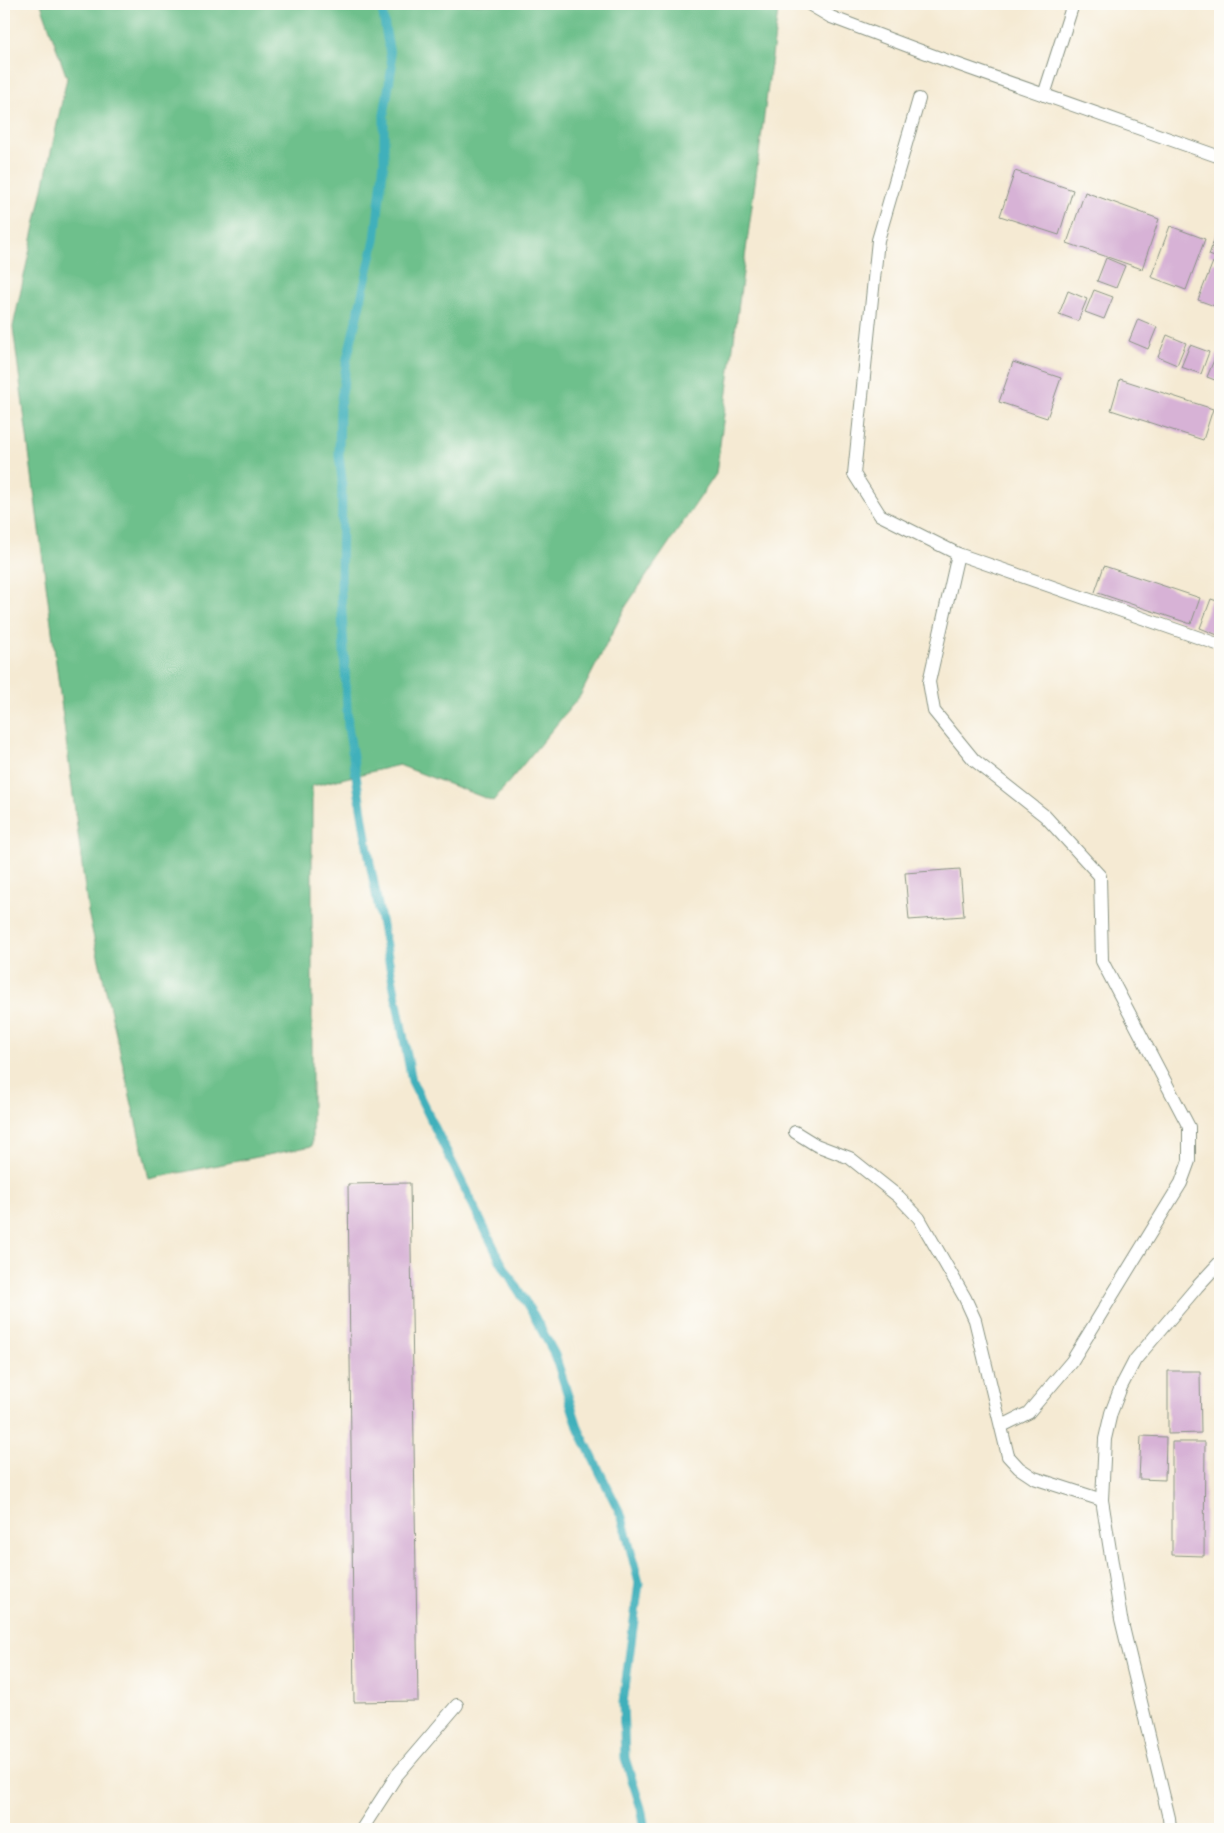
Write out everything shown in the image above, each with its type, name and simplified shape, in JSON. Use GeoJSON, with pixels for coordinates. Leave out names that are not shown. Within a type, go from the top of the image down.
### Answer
{"type":"FeatureCollection","features":[{"type":"Feature","properties":{"kind":"lane"},"geometry":{"type":"LineString","coordinates":[[809,4],[831,17],[1220,157]]}},
{"type":"Feature","properties":{"kind":"lane"},"geometry":{"type":"LineString","coordinates":[[1044,95],[1073,4]]}},
{"type":"Feature","properties":{"kind":"lane"},"geometry":{"type":"LineString","coordinates":[[919,100],[878,240],[854,474],[880,515],[958,554],[1220,645]]}},
{"type":"Feature","properties":{"kind":"lane"},"geometry":{"type":"LineString","coordinates":[[958,554],[929,682],[934,711],[974,760],[1045,816],[1100,876],[1102,961],[1189,1127],[1189,1162],[1181,1183],[1072,1361],[1028,1414],[1002,1426]]}},
{"type":"Feature","properties":{"kind":"lane"},"geometry":{"type":"LineString","coordinates":[[795,1132],[816,1145],[850,1158],[899,1197],[919,1218],[965,1298],[975,1320],[1008,1456],[1019,1468],[1034,1478],[1102,1500]]}},
{"type":"Feature","properties":{"kind":"lane"},"geometry":{"type":"LineString","coordinates":[[1170,1829],[1169,1818],[1121,1619],[1102,1500],[1105,1438],[1111,1413],[1121,1387],[1135,1360],[1220,1262]]}},
{"type":"Feature","properties":{"kind":"lane"},"geometry":{"type":"LineString","coordinates":[[362,1829],[397,1775],[457,1705]]}},
{"type":"Feature","properties":{"kind":"green space"},"geometry":{"type":"Polygon","coordinates":[[[41,4],[779,4],[716,474],[626,606],[580,696],[493,801],[399,765],[312,786],[312,1146],[149,1179],[88,912],[13,327],[67,78],[41,4]]]}},
{"type":"Feature","properties":{"kind":"building"},"geometry":{"type":"Polygon","coordinates":[[[1015,171],[1073,190],[1059,235],[1000,216],[1015,171]]]}},
{"type":"Feature","properties":{"kind":"building"},"geometry":{"type":"Polygon","coordinates":[[[1085,192],[1159,219],[1142,269],[1067,243],[1085,192]]]}},
{"type":"Feature","properties":{"kind":"building"},"geometry":{"type":"Polygon","coordinates":[[[1220,223],[1220,259],[1209,255],[1220,223]]]}},
{"type":"Feature","properties":{"kind":"building"},"geometry":{"type":"Polygon","coordinates":[[[1170,226],[1205,239],[1186,290],[1151,277],[1170,226]]]}},
{"type":"Feature","properties":{"kind":"building"},"geometry":{"type":"Polygon","coordinates":[[[1106,258],[1125,266],[1116,288],[1097,281],[1106,258]]]}},
{"type":"Feature","properties":{"kind":"building"},"geometry":{"type":"Polygon","coordinates":[[[1213,262],[1220,265],[1220,308],[1198,300],[1213,262]]]}},
{"type":"Feature","properties":{"kind":"building"},"geometry":{"type":"Polygon","coordinates":[[[1094,290],[1113,297],[1104,319],[1085,312],[1094,290]]]}},
{"type":"Feature","properties":{"kind":"building"},"geometry":{"type":"Polygon","coordinates":[[[1068,291],[1087,299],[1078,321],[1059,314],[1068,291]]]}},
{"type":"Feature","properties":{"kind":"building"},"geometry":{"type":"Polygon","coordinates":[[[1138,319],[1157,327],[1148,349],[1129,341],[1138,319]]]}},
{"type":"Feature","properties":{"kind":"building"},"geometry":{"type":"Polygon","coordinates":[[[1167,335],[1186,343],[1177,365],[1158,357],[1167,335]]]}},
{"type":"Feature","properties":{"kind":"building"},"geometry":{"type":"Polygon","coordinates":[[[1190,345],[1209,352],[1201,374],[1181,367],[1190,345]]]}},
{"type":"Feature","properties":{"kind":"building"},"geometry":{"type":"Polygon","coordinates":[[[1216,355],[1220,357],[1220,382],[1207,377],[1216,355]]]}},
{"type":"Feature","properties":{"kind":"building"},"geometry":{"type":"Polygon","coordinates":[[[1013,362],[1061,378],[1047,418],[999,402],[1013,362]]]}},
{"type":"Feature","properties":{"kind":"building"},"geometry":{"type":"Polygon","coordinates":[[[1120,379],[1213,409],[1203,440],[1111,410],[1120,379]]]}},
{"type":"Feature","properties":{"kind":"building"},"geometry":{"type":"Polygon","coordinates":[[[1104,566],[1200,598],[1191,624],[1095,592],[1104,566]]]}},
{"type":"Feature","properties":{"kind":"building"},"geometry":{"type":"Polygon","coordinates":[[[1211,599],[1220,602],[1220,636],[1200,628],[1211,599]]]}},
{"type":"Feature","properties":{"kind":"building"},"geometry":{"type":"Polygon","coordinates":[[[960,869],[964,916],[909,920],[905,873],[960,869]]]}},
{"type":"Feature","properties":{"kind":"building"},"geometry":{"type":"Polygon","coordinates":[[[410,1183],[418,1701],[354,1702],[348,1184],[410,1183]]]}},
{"type":"Feature","properties":{"kind":"building"},"geometry":{"type":"Polygon","coordinates":[[[1168,1371],[1200,1371],[1201,1433],[1168,1434],[1168,1371]]]}},
{"type":"Feature","properties":{"kind":"building"},"geometry":{"type":"Polygon","coordinates":[[[1141,1436],[1166,1437],[1165,1480],[1139,1479],[1141,1436]]]}},
{"type":"Feature","properties":{"kind":"building"},"geometry":{"type":"Polygon","coordinates":[[[1172,1442],[1205,1442],[1204,1556],[1172,1555],[1172,1442]]]}},
{"type":"Feature","properties":{"kind":"waterway"},"geometry":{"type":"LineString","coordinates":[[381,4],[392,66],[384,115],[384,161],[375,240],[347,359],[340,406],[339,456],[342,479],[341,594],[348,726],[370,863],[412,1081],[501,1262],[533,1314],[555,1355],[579,1430],[622,1517],[639,1583],[623,1703],[625,1758],[641,1808],[645,1829]]}}]}
